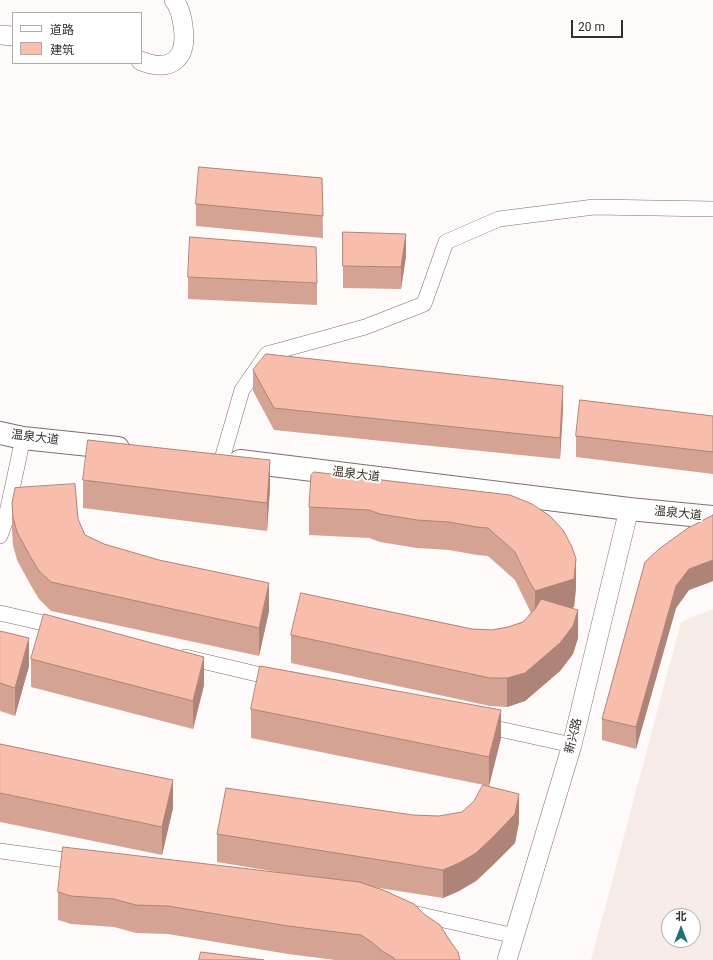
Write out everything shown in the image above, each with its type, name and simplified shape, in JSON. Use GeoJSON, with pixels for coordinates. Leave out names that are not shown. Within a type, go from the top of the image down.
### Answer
{"type":"FeatureCollection","features":[{"type":"Feature","properties":{"kind":"main road","name":"温泉大道"},"geometry":{"type":"LineString","coordinates":[[0,433],[23,438],[138,450]]}},
{"type":"Feature","properties":{"kind":"main road","name":"温泉大道"},"geometry":{"type":"LineString","coordinates":[[199,456],[629,509],[713,517]]}},
{"type":"Feature","properties":{"kind":"street"},"geometry":{"type":"LineString","coordinates":[[142,61],[148,64],[166,65],[170,64],[180,56],[184,31],[180,11],[174,0]]}},
{"type":"Feature","properties":{"kind":"street"},"geometry":{"type":"LineString","coordinates":[[0,35],[12,36]]}},
{"type":"Feature","properties":{"kind":"street"},"geometry":{"type":"LineString","coordinates":[[222,459],[242,390],[266,354],[365,327],[424,304],[446,242],[499,219],[594,207],[713,209]]}},
{"type":"Feature","properties":{"kind":"street"},"geometry":{"type":"LineString","coordinates":[[0,422],[23,438],[5,522],[0,536]]}},
{"type":"Feature","properties":{"kind":"street","name":"新兴路"},"geometry":{"type":"LineString","coordinates":[[507,960],[572,745],[629,509]]}},
{"type":"Feature","properties":{"kind":"street"},"geometry":{"type":"LineString","coordinates":[[0,612],[76,631]]}},
{"type":"Feature","properties":{"kind":"street"},"geometry":{"type":"LineString","coordinates":[[175,654],[289,681]]}},
{"type":"Feature","properties":{"kind":"street"},"geometry":{"type":"LineString","coordinates":[[465,721],[572,745]]}},
{"type":"Feature","properties":{"kind":"street"},"geometry":{"type":"LineString","coordinates":[[0,851],[94,864]]}},
{"type":"Feature","properties":{"kind":"street"},"geometry":{"type":"LineString","coordinates":[[394,908],[515,936]]}},
{"type":"Feature","properties":{"kind":"shaded area"},"geometry":{"type":"Polygon","coordinates":[[[713,609],[713,960],[591,960],[681,622],[713,609]]]}},
{"type":"Feature","properties":{"kind":"building"},"geometry":{"type":"Polygon","coordinates":[[[199,167],[322,178],[323,216],[196,204],[199,167]]]}},
{"type":"Feature","properties":{"kind":"building"},"geometry":{"type":"Polygon","coordinates":[[[343,232],[406,234],[401,267],[343,266],[343,232]]]}},
{"type":"Feature","properties":{"kind":"building"},"geometry":{"type":"Polygon","coordinates":[[[190,237],[316,247],[317,283],[188,277],[190,237]]]}},
{"type":"Feature","properties":{"kind":"building"},"geometry":{"type":"Polygon","coordinates":[[[266,354],[563,386],[560,438],[274,408],[253,370],[266,354]]]}},
{"type":"Feature","properties":{"kind":"building"},"geometry":{"type":"Polygon","coordinates":[[[580,400],[713,416],[713,452],[576,436],[580,400]]]}},
{"type":"Feature","properties":{"kind":"building"},"geometry":{"type":"Polygon","coordinates":[[[88,440],[270,460],[267,503],[83,480],[88,440]]]}},
{"type":"Feature","properties":{"kind":"building"},"geometry":{"type":"Polygon","coordinates":[[[314,472],[510,495],[532,504],[550,516],[563,530],[572,547],[576,559],[574,579],[535,591],[515,552],[488,528],[449,522],[417,520],[380,514],[369,510],[309,507],[311,475],[314,472]]]}},
{"type":"Feature","properties":{"kind":"building"},"geometry":{"type":"Polygon","coordinates":[[[75,484],[78,519],[85,535],[104,544],[159,560],[269,583],[259,628],[51,582],[39,571],[17,532],[13,517],[12,503],[15,488],[75,484]]]}},
{"type":"Feature","properties":{"kind":"building"},"geometry":{"type":"Polygon","coordinates":[[[713,515],[713,560],[689,569],[676,586],[636,727],[602,719],[645,562],[659,549],[688,528],[713,515]]]}},
{"type":"Feature","properties":{"kind":"building"},"geometry":{"type":"Polygon","coordinates":[[[301,593],[472,629],[492,630],[523,622],[535,609],[541,599],[578,610],[573,626],[560,643],[525,673],[507,678],[490,678],[291,635],[301,593]]]}},
{"type":"Feature","properties":{"kind":"building"},"geometry":{"type":"Polygon","coordinates":[[[44,614],[204,657],[193,701],[31,659],[44,614]]]}},
{"type":"Feature","properties":{"kind":"building"},"geometry":{"type":"Polygon","coordinates":[[[0,631],[29,638],[15,688],[0,683],[0,631]]]}},
{"type":"Feature","properties":{"kind":"building"},"geometry":{"type":"Polygon","coordinates":[[[260,666],[501,710],[489,757],[251,709],[260,666]]]}},
{"type":"Feature","properties":{"kind":"building"},"geometry":{"type":"Polygon","coordinates":[[[0,744],[173,780],[162,827],[0,793],[0,744]]]}},
{"type":"Feature","properties":{"kind":"building"},"geometry":{"type":"Polygon","coordinates":[[[483,785],[519,794],[515,814],[476,853],[443,870],[217,834],[226,788],[413,815],[439,816],[462,812],[474,801],[483,785]]]}},
{"type":"Feature","properties":{"kind":"building"},"geometry":{"type":"Polygon","coordinates":[[[63,847],[359,882],[383,890],[414,904],[424,914],[440,925],[458,952],[460,960],[395,960],[361,935],[288,926],[168,906],[136,905],[114,899],[71,896],[58,892],[63,847]]]}},
{"type":"Feature","properties":{"kind":"building"},"geometry":{"type":"Polygon","coordinates":[[[201,952],[264,960],[199,960],[201,952]]]}}]}
